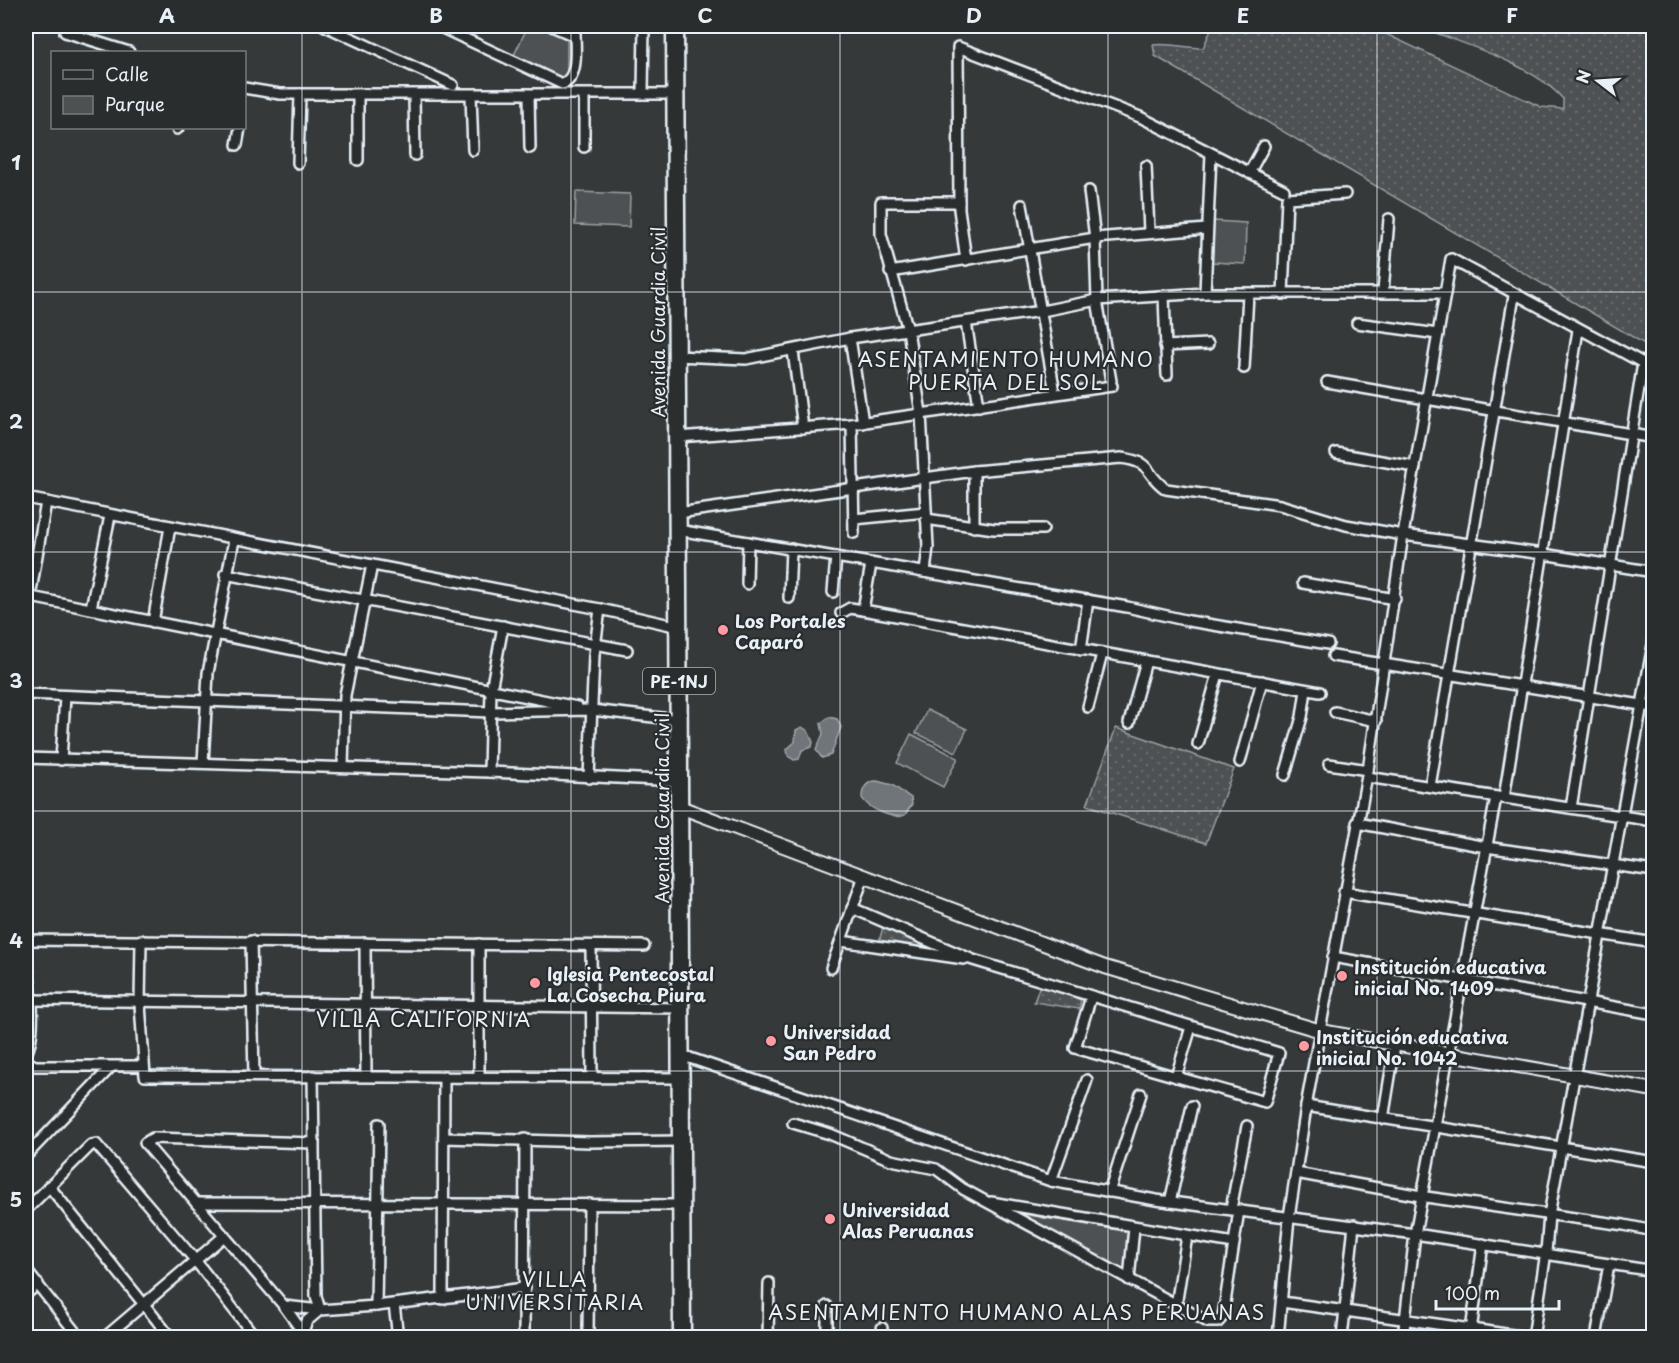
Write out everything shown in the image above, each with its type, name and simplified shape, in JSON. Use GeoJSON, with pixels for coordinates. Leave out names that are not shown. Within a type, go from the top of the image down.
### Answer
{"type":"FeatureCollection","features":[{"type":"Feature","properties":{"kind":"highway","name":"Avenida Guardia Civil"},"geometry":{"type":"LineString","coordinates":[[675,26],[682,1338]]}},
{"type":"Feature","properties":{"kind":"street"},"geometry":{"type":"LineString","coordinates":[[325,26],[453,85]]}},
{"type":"Feature","properties":{"kind":"street"},"geometry":{"type":"LineString","coordinates":[[438,26],[560,84],[568,82],[574,75],[575,26]]}},
{"type":"Feature","properties":{"kind":"street"},"geometry":{"type":"LineString","coordinates":[[552,26],[574,36]]}},
{"type":"Feature","properties":{"kind":"street"},"geometry":{"type":"LineString","coordinates":[[643,93],[644,26]]}},
{"type":"Feature","properties":{"kind":"street"},"geometry":{"type":"LineString","coordinates":[[65,32],[126,51]]}},
{"type":"Feature","properties":{"kind":"street"},"geometry":{"type":"LineString","coordinates":[[966,261],[959,202],[958,46],[1140,117],[1284,190]]}},
{"type":"Feature","properties":{"kind":"street"},"geometry":{"type":"LineString","coordinates":[[246,88],[280,94],[676,94]]}},
{"type":"Feature","properties":{"kind":"street"},"geometry":{"type":"LineString","coordinates":[[298,163],[300,94]]}},
{"type":"Feature","properties":{"kind":"street"},"geometry":{"type":"LineString","coordinates":[[358,94],[358,160]]}},
{"type":"Feature","properties":{"kind":"street"},"geometry":{"type":"LineString","coordinates":[[414,95],[415,155]]}},
{"type":"Feature","properties":{"kind":"street"},"geometry":{"type":"LineString","coordinates":[[471,95],[473,150]]}},
{"type":"Feature","properties":{"kind":"street"},"geometry":{"type":"LineString","coordinates":[[529,95],[530,148]]}},
{"type":"Feature","properties":{"kind":"street"},"geometry":{"type":"LineString","coordinates":[[584,95],[584,147]]}},
{"type":"Feature","properties":{"kind":"street"},"geometry":{"type":"LineString","coordinates":[[237,145],[240,129]]}},
{"type":"Feature","properties":{"kind":"street"},"geometry":{"type":"LineString","coordinates":[[1249,173],[1264,146]]}},
{"type":"Feature","properties":{"kind":"street"},"geometry":{"type":"LineString","coordinates":[[1206,293],[1211,154]]}},
{"type":"Feature","properties":{"kind":"street"},"geometry":{"type":"LineString","coordinates":[[1146,166],[1149,231]]}},
{"type":"Feature","properties":{"kind":"street"},"geometry":{"type":"LineString","coordinates":[[678,437],[863,423],[1111,383],[1097,300],[1095,238],[1089,191]]}},
{"type":"Feature","properties":{"kind":"street"},"geometry":{"type":"LineString","coordinates":[[1283,294],[1287,198],[1346,194]]}},
{"type":"Feature","properties":{"kind":"street"},"geometry":{"type":"LineString","coordinates":[[925,572],[926,515],[921,413],[908,330],[881,234],[881,202],[959,202]]}},
{"type":"Feature","properties":{"kind":"street"},"geometry":{"type":"LineString","coordinates":[[1022,205],[1054,387]]}},
{"type":"Feature","properties":{"kind":"street"},"geometry":{"type":"LineString","coordinates":[[1383,292],[1389,219]]}},
{"type":"Feature","properties":{"kind":"street"},"geometry":{"type":"LineString","coordinates":[[890,272],[1095,238],[1149,231],[1207,229]]}},
{"type":"Feature","properties":{"kind":"street"},"geometry":{"type":"LineString","coordinates":[[1278,1338],[1289,1217],[1306,1106],[1386,663],[1403,536],[1451,259],[1514,296],[1653,369]]}},
{"type":"Feature","properties":{"kind":"street"},"geometry":{"type":"LineString","coordinates":[[676,356],[746,359],[850,338],[1042,311],[1097,300],[1206,293],[1445,293]]}},
{"type":"Feature","properties":{"kind":"street"},"geometry":{"type":"LineString","coordinates":[[1244,368],[1248,294]]}},
{"type":"Feature","properties":{"kind":"street"},"geometry":{"type":"LineString","coordinates":[[1164,296],[1167,375]]}},
{"type":"Feature","properties":{"kind":"street"},"geometry":{"type":"LineString","coordinates":[[1430,786],[1514,296]]}},
{"type":"Feature","properties":{"kind":"street"},"geometry":{"type":"LineString","coordinates":[[966,322],[979,406]]}},
{"type":"Feature","properties":{"kind":"street"},"geometry":{"type":"LineString","coordinates":[[1357,323],[1438,334]]}},
{"type":"Feature","properties":{"kind":"street"},"geometry":{"type":"LineString","coordinates":[[1403,1338],[1415,1234],[1447,1055],[1486,847],[1500,797],[1523,684],[1578,330]]}},
{"type":"Feature","properties":{"kind":"street"},"geometry":{"type":"LineString","coordinates":[[850,338],[863,423]]}},
{"type":"Feature","properties":{"kind":"street"},"geometry":{"type":"LineString","coordinates":[[1166,346],[1208,344]]}},
{"type":"Feature","properties":{"kind":"street"},"geometry":{"type":"LineString","coordinates":[[793,351],[803,428]]}},
{"type":"Feature","properties":{"kind":"street"},"geometry":{"type":"LineString","coordinates":[[1571,808],[1643,363]]}},
{"type":"Feature","properties":{"kind":"street"},"geometry":{"type":"LineString","coordinates":[[1327,382],[1653,438]]}},
{"type":"Feature","properties":{"kind":"street"},"geometry":{"type":"LineString","coordinates":[[852,424],[854,533]]}},
{"type":"Feature","properties":{"kind":"street"},"geometry":{"type":"LineString","coordinates":[[1336,453],[1415,467]]}},
{"type":"Feature","properties":{"kind":"street"},"geometry":{"type":"LineString","coordinates":[[678,513],[974,471],[1121,458],[1136,460],[1146,465],[1156,482],[1166,489],[1280,505],[1346,525],[1403,536],[1543,554],[1653,572]]}},
{"type":"Feature","properties":{"kind":"street"},"geometry":{"type":"LineString","coordinates":[[974,471],[974,527]]}},
{"type":"Feature","properties":{"kind":"street"},"geometry":{"type":"LineString","coordinates":[[26,498],[600,609],[679,627]]}},
{"type":"Feature","properties":{"kind":"street"},"geometry":{"type":"LineString","coordinates":[[46,502],[28,597],[91,608],[351,664],[591,710],[680,720]]}},
{"type":"Feature","properties":{"kind":"street"},"geometry":{"type":"LineString","coordinates":[[854,519],[926,515],[974,527],[1043,529]]}},
{"type":"Feature","properties":{"kind":"street"},"geometry":{"type":"LineString","coordinates":[[91,608],[110,516]]}},
{"type":"Feature","properties":{"kind":"street"},"geometry":{"type":"LineString","coordinates":[[153,622],[170,527]]}},
{"type":"Feature","properties":{"kind":"street"},"geometry":{"type":"LineString","coordinates":[[678,530],[1088,600],[1328,644]]}},
{"type":"Feature","properties":{"kind":"street"},"geometry":{"type":"LineString","coordinates":[[203,763],[206,702],[214,636],[225,574],[234,540]]}},
{"type":"Feature","properties":{"kind":"street"},"geometry":{"type":"LineString","coordinates":[[747,584],[748,542]]}},
{"type":"Feature","properties":{"kind":"street"},"geometry":{"type":"LineString","coordinates":[[789,598],[791,549]]}},
{"type":"Feature","properties":{"kind":"street"},"geometry":{"type":"LineString","coordinates":[[833,592],[836,558]]}},
{"type":"Feature","properties":{"kind":"street"},"geometry":{"type":"LineString","coordinates":[[863,610],[871,564]]}},
{"type":"Feature","properties":{"kind":"street"},"geometry":{"type":"LineString","coordinates":[[343,767],[344,707],[372,565]]}},
{"type":"Feature","properties":{"kind":"street"},"geometry":{"type":"LineString","coordinates":[[225,574],[627,650]]}},
{"type":"Feature","properties":{"kind":"street"},"geometry":{"type":"LineString","coordinates":[[1303,583],[1395,599]]}},
{"type":"Feature","properties":{"kind":"street"},"geometry":{"type":"LineString","coordinates":[[1081,650],[1088,600]]}},
{"type":"Feature","properties":{"kind":"street"},"geometry":{"type":"LineString","coordinates":[[841,613],[850,608],[863,610],[1320,692]]}},
{"type":"Feature","properties":{"kind":"street"},"geometry":{"type":"LineString","coordinates":[[589,778],[595,644],[600,609]]}},
{"type":"Feature","properties":{"kind":"street"},"geometry":{"type":"LineString","coordinates":[[489,772],[491,690],[503,626]]}},
{"type":"Feature","properties":{"kind":"street"},"geometry":{"type":"LineString","coordinates":[[1282,1302],[1404,1319],[1471,1333],[1533,1337],[1546,1252],[1549,1215],[1598,933],[1653,639]]}},
{"type":"Feature","properties":{"kind":"street"},"geometry":{"type":"LineString","coordinates":[[1088,707],[1102,654]]}},
{"type":"Feature","properties":{"kind":"street"},"geometry":{"type":"LineString","coordinates":[[1333,656],[1523,684],[1653,707]]}},
{"type":"Feature","properties":{"kind":"street"},"geometry":{"type":"LineString","coordinates":[[1130,723],[1146,661]]}},
{"type":"Feature","properties":{"kind":"street"},"geometry":{"type":"LineString","coordinates":[[1198,744],[1218,674]]}},
{"type":"Feature","properties":{"kind":"street"},"geometry":{"type":"LineString","coordinates":[[1240,762],[1262,681]]}},
{"type":"Feature","properties":{"kind":"street"},"geometry":{"type":"LineString","coordinates":[[1285,775],[1302,717],[1306,690]]}},
{"type":"Feature","properties":{"kind":"street"},"geometry":{"type":"LineString","coordinates":[[26,694],[491,712],[591,710]]}},
{"type":"Feature","properties":{"kind":"street"},"geometry":{"type":"LineString","coordinates":[[61,760],[65,697]]}},
{"type":"Feature","properties":{"kind":"street"},"geometry":{"type":"LineString","coordinates":[[1335,712],[1376,721]]}},
{"type":"Feature","properties":{"kind":"street"},"geometry":{"type":"LineString","coordinates":[[26,758],[489,772],[680,781]]}},
{"type":"Feature","properties":{"kind":"street"},"geometry":{"type":"LineString","coordinates":[[1329,764],[1430,786],[1653,821]]}},
{"type":"Feature","properties":{"kind":"street"},"geometry":{"type":"LineString","coordinates":[[680,807],[1105,967],[1320,1031],[1653,1090]]}},
{"type":"Feature","properties":{"kind":"street"},"geometry":{"type":"LineString","coordinates":[[1357,823],[1486,847],[1653,871]]}},
{"type":"Feature","properties":{"kind":"street"},"geometry":{"type":"LineString","coordinates":[[831,968],[864,876]]}},
{"type":"Feature","properties":{"kind":"street"},"geometry":{"type":"LineString","coordinates":[[1344,892],[1653,943]]}},
{"type":"Feature","properties":{"kind":"street"},"geometry":{"type":"LineString","coordinates":[[852,908],[973,960],[1279,1053],[1265,1102],[1076,1048],[1091,997]]}},
{"type":"Feature","properties":{"kind":"street"},"geometry":{"type":"LineString","coordinates":[[26,940],[644,946]]}},
{"type":"Feature","properties":{"kind":"street"},"geometry":{"type":"LineString","coordinates":[[141,940],[140,1004],[145,1076],[681,1078]]}},
{"type":"Feature","properties":{"kind":"street"},"geometry":{"type":"LineString","coordinates":[[251,941],[254,1076]]}},
{"type":"Feature","properties":{"kind":"street"},"geometry":{"type":"LineString","coordinates":[[841,941],[973,960]]}},
{"type":"Feature","properties":{"kind":"street"},"geometry":{"type":"LineString","coordinates":[[365,943],[366,1076]]}},
{"type":"Feature","properties":{"kind":"street"},"geometry":{"type":"LineString","coordinates":[[478,944],[479,1076]]}},
{"type":"Feature","properties":{"kind":"street"},"geometry":{"type":"LineString","coordinates":[[591,946],[592,1077]]}},
{"type":"Feature","properties":{"kind":"street"},"geometry":{"type":"LineString","coordinates":[[26,957],[31,1000],[30,1037],[26,1054]]}},
{"type":"Feature","properties":{"kind":"street"},"geometry":{"type":"LineString","coordinates":[[1333,957],[1653,1014]]}},
{"type":"Feature","properties":{"kind":"street"},"geometry":{"type":"LineString","coordinates":[[31,1000],[140,1004],[681,1008]]}},
{"type":"Feature","properties":{"kind":"street"},"geometry":{"type":"LineString","coordinates":[[1176,1077],[1191,1027]]}},
{"type":"Feature","properties":{"kind":"street"},"geometry":{"type":"LineString","coordinates":[[1383,1119],[1395,1046]]}},
{"type":"Feature","properties":{"kind":"street"},"geometry":{"type":"LineString","coordinates":[[681,1055],[1051,1181],[1170,1202],[1546,1252],[1653,1271]]}},
{"type":"Feature","properties":{"kind":"street"},"geometry":{"type":"LineString","coordinates":[[26,1061],[35,1066],[143,1066]]}},
{"type":"Feature","properties":{"kind":"street"},"geometry":{"type":"LineString","coordinates":[[26,1156],[111,1067]]}},
{"type":"Feature","properties":{"kind":"street"},"geometry":{"type":"LineString","coordinates":[[313,1076],[316,1296],[320,1310]]}},
{"type":"Feature","properties":{"kind":"street"},"geometry":{"type":"LineString","coordinates":[[443,1299],[444,1076]]}},
{"type":"Feature","properties":{"kind":"street"},"geometry":{"type":"LineString","coordinates":[[1051,1181],[1087,1080]]}},
{"type":"Feature","properties":{"kind":"street"},"geometry":{"type":"LineString","coordinates":[[1109,1191],[1142,1094]]}},
{"type":"Feature","properties":{"kind":"street"},"geometry":{"type":"LineString","coordinates":[[1170,1202],[1192,1106]]}},
{"type":"Feature","properties":{"kind":"street"},"geometry":{"type":"LineString","coordinates":[[1306,1106],[1653,1162]]}},
{"type":"Feature","properties":{"kind":"street"},"geometry":{"type":"LineString","coordinates":[[793,1123],[830,1134],[891,1160],[936,1169],[963,1189],[986,1202],[1202,1320],[1213,1323],[1220,1320],[1225,1309],[1234,1243],[1235,1210],[1247,1126]]}},
{"type":"Feature","properties":{"kind":"street"},"geometry":{"type":"LineString","coordinates":[[376,1306],[379,1124]]}},
{"type":"Feature","properties":{"kind":"street"},"geometry":{"type":"LineString","coordinates":[[305,1334],[146,1143],[153,1138],[314,1143]]}},
{"type":"Feature","properties":{"kind":"street"},"geometry":{"type":"LineString","coordinates":[[444,1138],[590,1142],[682,1140]]}},
{"type":"Feature","properties":{"kind":"street"},"geometry":{"type":"LineString","coordinates":[[524,1338],[525,1139]]}},
{"type":"Feature","properties":{"kind":"street"},"geometry":{"type":"LineString","coordinates":[[26,1210],[91,1144],[96,1144],[195,1260],[256,1338]]}},
{"type":"Feature","properties":{"kind":"street"},"geometry":{"type":"LineString","coordinates":[[1296,1173],[1423,1197],[1653,1231]]}},
{"type":"Feature","properties":{"kind":"street"},"geometry":{"type":"LineString","coordinates":[[49,1186],[171,1338]]}},
{"type":"Feature","properties":{"kind":"street"},"geometry":{"type":"LineString","coordinates":[[986,1202],[1234,1243]]}},
{"type":"Feature","properties":{"kind":"street"},"geometry":{"type":"LineString","coordinates":[[196,1203],[682,1205]]}},
{"type":"Feature","properties":{"kind":"street"},"geometry":{"type":"LineString","coordinates":[[588,1338],[590,1204]]}},
{"type":"Feature","properties":{"kind":"street"},"geometry":{"type":"LineString","coordinates":[[1342,1338],[1354,1225]]}},
{"type":"Feature","properties":{"kind":"street"},"geometry":{"type":"LineString","coordinates":[[1129,1280],[1134,1227]]}},
{"type":"Feature","properties":{"kind":"street"},"geometry":{"type":"LineString","coordinates":[[1176,1306],[1187,1236]]}},
{"type":"Feature","properties":{"kind":"street"},"geometry":{"type":"LineString","coordinates":[[104,1338],[223,1237]]}},
{"type":"Feature","properties":{"kind":"street"},"geometry":{"type":"LineString","coordinates":[[1471,1333],[1483,1244]]}},
{"type":"Feature","properties":{"kind":"street"},"geometry":{"type":"LineString","coordinates":[[1596,1338],[1609,1264]]}},
{"type":"Feature","properties":{"kind":"street"},"geometry":{"type":"LineString","coordinates":[[26,1270],[80,1338]]}},
{"type":"Feature","properties":{"kind":"street"},"geometry":{"type":"LineString","coordinates":[[768,1338],[769,1283]]}},
{"type":"Feature","properties":{"kind":"street"},"geometry":{"type":"LineString","coordinates":[[26,1294],[38,1284]]}},
{"type":"Feature","properties":{"kind":"street"},"geometry":{"type":"LineString","coordinates":[[284,1306],[320,1310],[376,1306],[525,1288]]}},
{"type":"Feature","properties":{"kind":"street"},"geometry":{"type":"LineString","coordinates":[[394,1304],[398,1338]]}},
{"type":"Feature","properties":{"kind":"street"},"geometry":{"type":"LineString","coordinates":[[826,1338],[827,1306]]}},
{"type":"Feature","properties":{"kind":"street"},"geometry":{"type":"LineString","coordinates":[[305,1334],[307,1321],[320,1310]]}},
{"type":"Feature","properties":{"kind":"green space"},"geometry":{"type":"Polygon","coordinates":[[[528,26],[545,26],[567,36],[567,74],[558,79],[513,57],[528,26]]]}},
{"type":"Feature","properties":{"kind":"green space"},"geometry":{"type":"Polygon","coordinates":[[[1210,26],[1369,26],[1541,107],[1563,109],[1563,99],[1550,86],[1533,75],[1495,56],[1418,26],[1653,26],[1653,349],[1155,56],[1153,45],[1203,48],[1210,32],[1210,26]]]}},
{"type":"Feature","properties":{"kind":"green space"},"geometry":{"type":"Polygon","coordinates":[[[576,192],[630,194],[629,227],[575,225],[576,192]]]}},
{"type":"Feature","properties":{"kind":"green space"},"geometry":{"type":"Polygon","coordinates":[[[1214,221],[1246,223],[1245,264],[1212,262],[1214,221]]]}},
{"type":"Feature","properties":{"kind":"green space"},"geometry":{"type":"Polygon","coordinates":[[[927,710],[967,729],[956,752],[916,733],[927,710]]]}},
{"type":"Feature","properties":{"kind":"green space"},"geometry":{"type":"Polygon","coordinates":[[[1116,728],[1234,769],[1206,843],[1087,805],[1116,728]]]}},
{"type":"Feature","properties":{"kind":"green space"},"geometry":{"type":"Polygon","coordinates":[[[911,734],[958,758],[943,787],[897,763],[911,734]]]}},
{"type":"Feature","properties":{"kind":"green space"},"geometry":{"type":"Polygon","coordinates":[[[883,927],[952,955],[879,942],[883,927]]]}},
{"type":"Feature","properties":{"kind":"green space"},"geometry":{"type":"Polygon","coordinates":[[[1040,985],[1081,1000],[1079,1009],[1034,1002],[1040,985]]]}},
{"type":"Feature","properties":{"kind":"green space"},"geometry":{"type":"Polygon","coordinates":[[[1009,1207],[1043,1218],[1131,1230],[1126,1274],[1009,1209],[1009,1207]]]}},
{"type":"Feature","properties":{"kind":"shaded area"},"geometry":{"type":"Polygon","coordinates":[[[829,717],[837,719],[841,727],[831,755],[822,758],[816,750],[823,734],[821,723],[829,717]]]}},
{"type":"Feature","properties":{"kind":"shaded area"},"geometry":{"type":"Polygon","coordinates":[[[802,727],[808,731],[813,742],[812,747],[802,750],[799,759],[794,760],[788,756],[787,749],[795,742],[796,730],[802,727]]]}},
{"type":"Feature","properties":{"kind":"shaded area"},"geometry":{"type":"Polygon","coordinates":[[[877,781],[892,785],[911,798],[912,804],[905,815],[888,815],[875,810],[865,802],[862,798],[864,788],[870,782],[877,781]]]}},
{"type":"Feature","properties":{"kind":"place","name":"Los Portales Caparó"},"geometry":{"type":"Point","coordinates":[723,630]}},
{"type":"Feature","properties":{"kind":"place","name":"Institución educativa inicial No. 1409"},"geometry":{"type":"Point","coordinates":[1342,976]}},
{"type":"Feature","properties":{"kind":"place","name":"Iglesia Pentecostal La Cosecha Piura"},"geometry":{"type":"Point","coordinates":[535,983]}},
{"type":"Feature","properties":{"kind":"place","name":"Universidad San Pedro"},"geometry":{"type":"Point","coordinates":[771,1041]}},
{"type":"Feature","properties":{"kind":"place","name":"Institución educativa inicial No. 1042"},"geometry":{"type":"Point","coordinates":[1304,1046]}},
{"type":"Feature","properties":{"kind":"place","name":"Universidad Alas Peruanas"},"geometry":{"type":"Point","coordinates":[830,1219]}},
{"type":"Feature","properties":{"kind":"district","name":"ASENTAMIENTO HUMANO PUERTA DEL SOL"},"geometry":{"type":"Point","coordinates":[1006,370]}},
{"type":"Feature","properties":{"kind":"district","name":"VILLA CALIFORNIA"},"geometry":{"type":"Point","coordinates":[424,1019]}},
{"type":"Feature","properties":{"kind":"district","name":"VILLA UNIVERSITARIA"},"geometry":{"type":"Point","coordinates":[555,1290]}},
{"type":"Feature","properties":{"kind":"district","name":"ASENTAMIENTO HUMANO ALAS PERUANAS"},"geometry":{"type":"Point","coordinates":[1017,1312]}}]}
